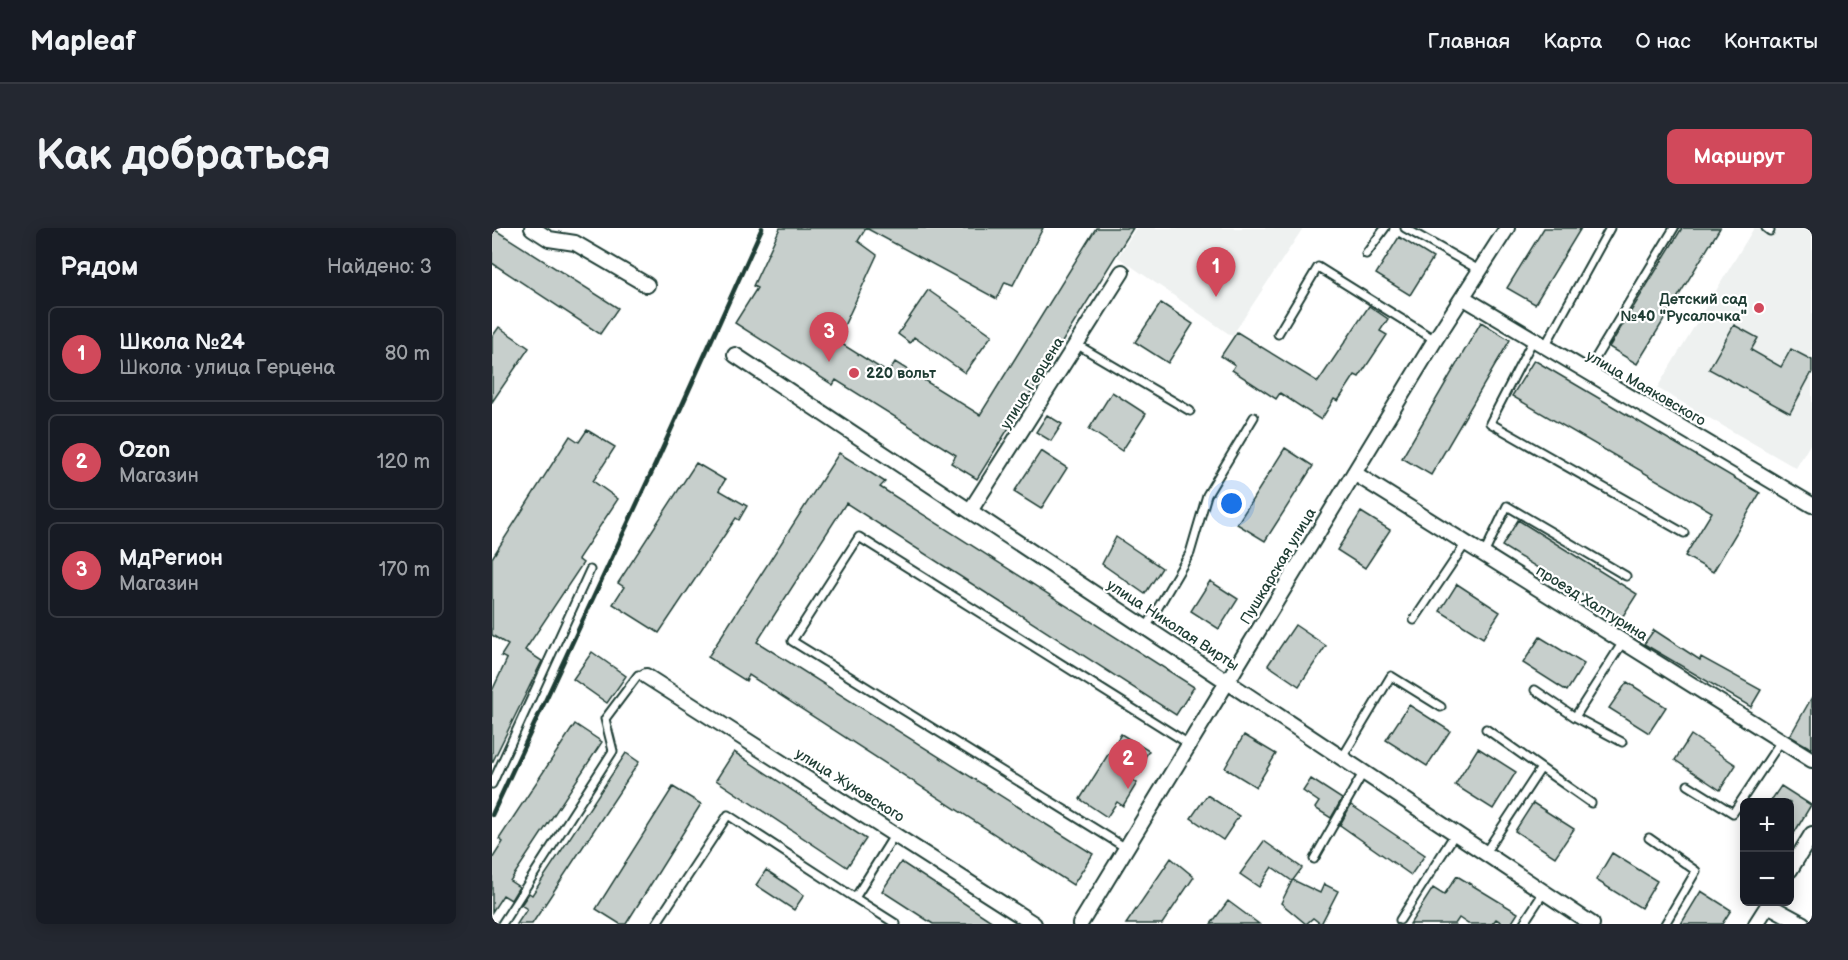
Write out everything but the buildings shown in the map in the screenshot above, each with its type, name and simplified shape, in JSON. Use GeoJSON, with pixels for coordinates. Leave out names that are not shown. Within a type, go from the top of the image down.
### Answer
{"type":"FeatureCollection","features":[{"type":"Feature","properties":{"kind":"street"},"geometry":{"type":"LineString","coordinates":[[532,228],[549,239],[575,243],[646,285]]}},
{"type":"Feature","properties":{"kind":"street","name":"Пушкарская улица"},"geometry":{"type":"LineString","coordinates":[[1080,924],[1435,340],[1507,228]]}},
{"type":"Feature","properties":{"kind":"street","name":"улица Герцена"},"geometry":{"type":"LineString","coordinates":[[970,511],[1122,272]]}},
{"type":"Feature","properties":{"kind":"street","name":"улица Маяковского"},"geometry":{"type":"LineString","coordinates":[[1464,298],[1812,505]]}},
{"type":"Feature","properties":{"kind":"street","name":"улица Николая Вирты"},"geometry":{"type":"LineString","coordinates":[[735,355],[1592,924]]}},
{"type":"Feature","properties":{"kind":"street","name":"проезд Халтурина"},"geometry":{"type":"LineString","coordinates":[[1354,473],[1812,760]]}},
{"type":"Feature","properties":{"kind":"street","name":"улица Жуковского"},"geometry":{"type":"LineString","coordinates":[[646,676],[896,833],[1034,924]]}},
{"type":"Feature","properties":{"kind":"street"},"geometry":{"type":"LineString","coordinates":[[1794,863],[1812,834]]}},
{"type":"Feature","properties":{"kind":"street"},"geometry":{"type":"LineString","coordinates":[[1756,924],[1767,906]]}},
{"type":"Feature","properties":{"kind":"street"},"geometry":{"type":"LineString","coordinates":[[1774,906],[1803,924]]}},
{"type":"Feature","properties":{"kind":"lane"},"geometry":{"type":"LineString","coordinates":[[1366,254],[1384,228]]}},
{"type":"Feature","properties":{"kind":"lane"},"geometry":{"type":"LineString","coordinates":[[1405,228],[1480,271]]}},
{"type":"Feature","properties":{"kind":"lane"},"geometry":{"type":"LineString","coordinates":[[1610,228],[1490,423],[1684,533]]}},
{"type":"Feature","properties":{"kind":"lane"},"geometry":{"type":"LineString","coordinates":[[1587,373],[1674,228]]}},
{"type":"Feature","properties":{"kind":"lane"},"geometry":{"type":"LineString","coordinates":[[1278,334],[1318,267],[1435,340]]}},
{"type":"Feature","properties":{"kind":"lane"},"geometry":{"type":"LineString","coordinates":[[1076,344],[1190,411]]}},
{"type":"Feature","properties":{"kind":"lane"},"geometry":{"type":"LineString","coordinates":[[1146,628],[1190,553],[1207,495],[1254,417]]}},
{"type":"Feature","properties":{"kind":"lane"},"geometry":{"type":"LineString","coordinates":[[1484,554],[1507,506],[1626,576]]}},
{"type":"Feature","properties":{"kind":"lane"},"geometry":{"type":"LineString","coordinates":[[1126,848],[792,641],[859,537],[1189,744]]}},
{"type":"Feature","properties":{"kind":"lane"},"geometry":{"type":"LineString","coordinates":[[1414,620],[1466,543]]}},
{"type":"Feature","properties":{"kind":"lane"},"geometry":{"type":"LineString","coordinates":[[492,784],[590,570]]}},
{"type":"Feature","properties":{"kind":"lane"},"geometry":{"type":"LineString","coordinates":[[1575,717],[1623,642]]}},
{"type":"Feature","properties":{"kind":"lane"},"geometry":{"type":"LineString","coordinates":[[502,924],[613,751],[605,719],[638,675],[646,676]]}},
{"type":"Feature","properties":{"kind":"lane"},"geometry":{"type":"LineString","coordinates":[[1341,758],[1391,676],[1442,706]]}},
{"type":"Feature","properties":{"kind":"lane"},"geometry":{"type":"LineString","coordinates":[[1535,690],[1575,717],[1622,742]]}},
{"type":"Feature","properties":{"kind":"lane"},"geometry":{"type":"LineString","coordinates":[[1486,729],[1591,803]]}},
{"type":"Feature","properties":{"kind":"lane"},"geometry":{"type":"LineString","coordinates":[[1688,785],[1733,813],[1781,741]]}},
{"type":"Feature","properties":{"kind":"lane"},"geometry":{"type":"LineString","coordinates":[[1485,854],[1541,768]]}},
{"type":"Feature","properties":{"kind":"lane"},"geometry":{"type":"LineString","coordinates":[[1314,859],[1363,773]]}},
{"type":"Feature","properties":{"kind":"lane"},"geometry":{"type":"LineString","coordinates":[[656,924],[728,815],[896,924]]}},
{"type":"Feature","properties":{"kind":"lane"},"geometry":{"type":"LineString","coordinates":[[855,898],[896,833]]}},
{"type":"Feature","properties":{"kind":"lane"},"geometry":{"type":"LineString","coordinates":[[1400,920],[1455,834]]}},
{"type":"Feature","properties":{"kind":"lane"},"geometry":{"type":"LineString","coordinates":[[1649,838],[1696,871],[1665,924]]}},
{"type":"Feature","properties":{"kind":"lane"},"geometry":{"type":"LineString","coordinates":[[1523,924],[1544,892]]}},
{"type":"Feature","properties":{"kind":"shaded area"},"geometry":{"type":"Polygon","coordinates":[[[1136,228],[1303,228],[1232,336],[1118,257],[1136,228]]]}},
{"type":"Feature","properties":{"kind":"shaded area","name":"Детский сад №40 \"Русалочка\""},"geometry":{"type":"Polygon","coordinates":[[[1754,228],[1812,228],[1812,441],[1796,468],[1657,388],[1754,228]]]}},
{"type":"Feature","properties":{"kind":"railway"},"geometry":{"type":"LineString","coordinates":[[492,815],[656,463],[762,228]]}},
{"type":"Feature","properties":{"kind":"place","name":"Школа №24"},"geometry":{"type":"Point","coordinates":[1216,297]}},
{"type":"Feature","properties":{"kind":"place","name":"Детский сад №40 \"Русалочка\""},"geometry":{"type":"Point","coordinates":[1759,308]}},
{"type":"Feature","properties":{"kind":"place","name":"МдРегион"},"geometry":{"type":"Point","coordinates":[829,362]}},
{"type":"Feature","properties":{"kind":"place","name":"220 вольт"},"geometry":{"type":"Point","coordinates":[854,373]}},
{"type":"Feature","properties":{"kind":"place","name":"Ozon"},"geometry":{"type":"Point","coordinates":[1128,789]}}]}
